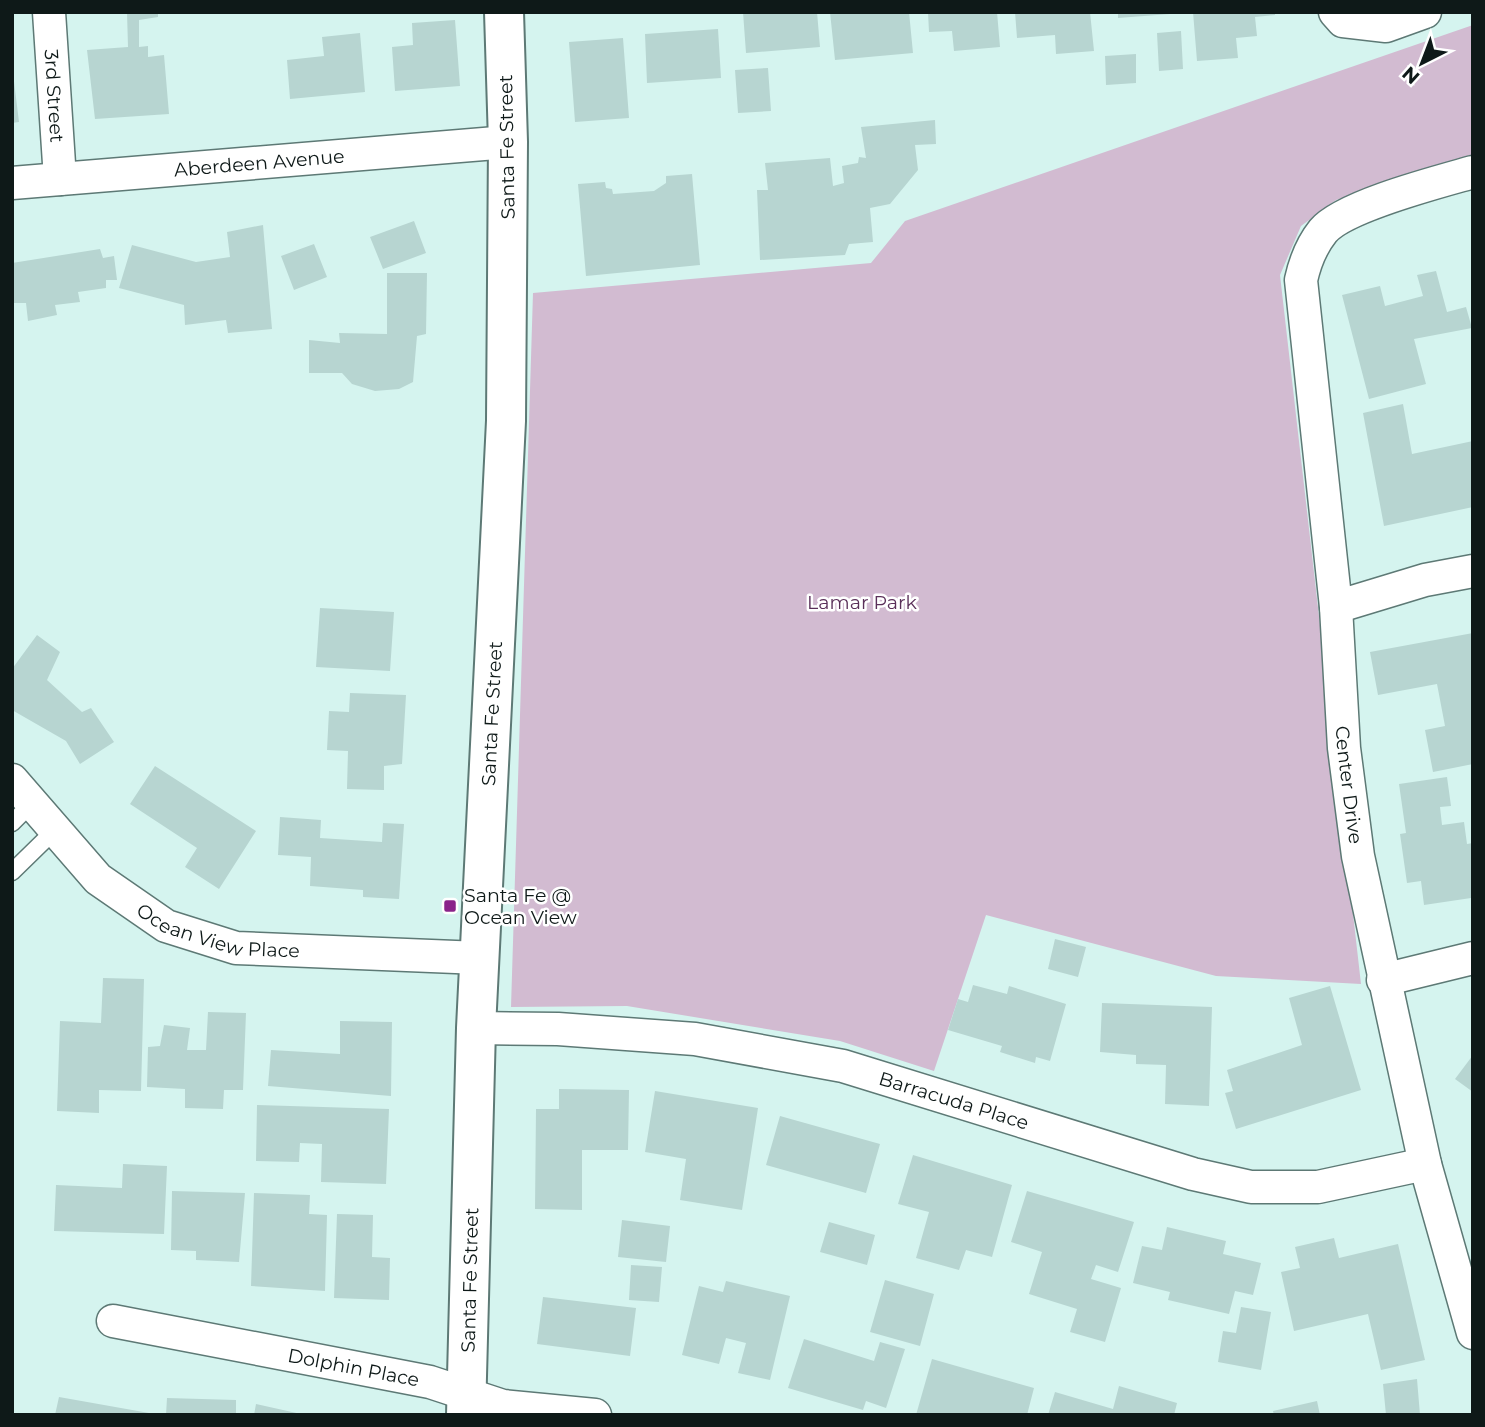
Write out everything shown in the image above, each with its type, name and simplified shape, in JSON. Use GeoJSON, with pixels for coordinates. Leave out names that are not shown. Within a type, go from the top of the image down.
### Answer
{"type":"FeatureCollection","features":[{"type":"Feature","properties":{"kind":"street","name":"3rd Street"},"geometry":{"type":"LineString","coordinates":[[48,12],[61,179]]}},
{"type":"Feature","properties":{"kind":"street","name":"Santa Fe Street"},"geometry":{"type":"LineString","coordinates":[[466,1405],[476,1028],[506,421],[508,142],[504,12]]}},
{"type":"Feature","properties":{"kind":"street"},"geometry":{"type":"LineString","coordinates":[[1339,17],[1386,26],[1425,12]]}},
{"type":"Feature","properties":{"kind":"street","name":"Aberdeen Avenue"},"geometry":{"type":"LineString","coordinates":[[12,183],[508,142]]}},
{"type":"Feature","properties":{"kind":"street","name":"Center Drive"},"geometry":{"type":"LineString","coordinates":[[1473,172],[1346,214],[1324,230],[1306,258],[1301,280],[1336,607],[1345,748],[1358,856],[1425,1164],[1473,1333]]}},
{"type":"Feature","properties":{"kind":"street"},"geometry":{"type":"LineString","coordinates":[[1336,607],[1425,580],[1473,571]]}},
{"type":"Feature","properties":{"kind":"street","name":"Ocean View Place"},"geometry":{"type":"LineString","coordinates":[[19,802],[56,829],[97,879],[166,926],[236,948],[480,958]]}},
{"type":"Feature","properties":{"kind":"street"},"geometry":{"type":"LineString","coordinates":[[1383,980],[1473,958]]}},
{"type":"Feature","properties":{"kind":"street","name":"Barracuda Place"},"geometry":{"type":"LineString","coordinates":[[476,1028],[558,1029],[695,1039],[843,1066],[1193,1174],[1251,1187],[1318,1187],[1425,1164]]}},
{"type":"Feature","properties":{"kind":"street","name":"Dolphin Place"},"geometry":{"type":"LineString","coordinates":[[113,1321],[430,1382],[466,1405],[595,1415]]}},
{"type":"Feature","properties":{"kind":"lane"},"geometry":{"type":"LineString","coordinates":[[12,872],[56,829]]}},
{"type":"Feature","properties":{"kind":"green space","name":"Lamar Park"},"geometry":{"type":"Polygon","coordinates":[[[1473,25],[1473,156],[1336,200],[1301,226],[1280,275],[1361,984],[1216,976],[986,915],[934,1071],[840,1041],[627,1006],[511,1007],[533,293],[871,263],[905,221],[1473,25]]]}},
{"type":"Feature","properties":{"kind":"building"},"geometry":{"type":"Polygon","coordinates":[[[127,12],[158,12],[158,17],[139,20],[139,47],[148,46],[148,57],[164,55],[169,114],[95,119],[87,50],[128,47],[127,12]]]}},
{"type":"Feature","properties":{"kind":"building"},"geometry":{"type":"Polygon","coordinates":[[[743,12],[817,12],[820,47],[746,53],[743,12]]]}},
{"type":"Feature","properties":{"kind":"building"},"geometry":{"type":"Polygon","coordinates":[[[830,12],[909,12],[913,53],[835,60],[830,12]]]}},
{"type":"Feature","properties":{"kind":"building"},"geometry":{"type":"Polygon","coordinates":[[[928,12],[997,12],[1000,47],[954,51],[952,31],[929,32],[928,12]]]}},
{"type":"Feature","properties":{"kind":"building"},"geometry":{"type":"Polygon","coordinates":[[[1015,12],[1090,12],[1094,51],[1056,54],[1055,35],[1017,38],[1015,12]]]}},
{"type":"Feature","properties":{"kind":"building"},"geometry":{"type":"Polygon","coordinates":[[[1118,12],[1170,12],[1170,14],[1118,18],[1118,12]]]}},
{"type":"Feature","properties":{"kind":"building"},"geometry":{"type":"Polygon","coordinates":[[[1193,12],[1275,12],[1275,15],[1255,17],[1257,36],[1236,38],[1238,58],[1197,61],[1193,12]]]}},
{"type":"Feature","properties":{"kind":"building"},"geometry":{"type":"Polygon","coordinates":[[[455,20],[460,86],[395,91],[392,47],[413,45],[412,23],[455,20]]]}},
{"type":"Feature","properties":{"kind":"building"},"geometry":{"type":"Polygon","coordinates":[[[718,29],[721,78],[647,83],[645,34],[718,29]]]}},
{"type":"Feature","properties":{"kind":"building"},"geometry":{"type":"Polygon","coordinates":[[[1181,31],[1183,69],[1159,71],[1157,33],[1181,31]]]}},
{"type":"Feature","properties":{"kind":"building"},"geometry":{"type":"Polygon","coordinates":[[[360,33],[365,92],[290,99],[287,60],[324,56],[322,37],[360,33]]]}},
{"type":"Feature","properties":{"kind":"building"},"geometry":{"type":"Polygon","coordinates":[[[623,38],[629,118],[575,122],[569,42],[623,38]]]}},
{"type":"Feature","properties":{"kind":"building"},"geometry":{"type":"Polygon","coordinates":[[[1136,54],[1136,83],[1106,85],[1105,56],[1136,54]]]}},
{"type":"Feature","properties":{"kind":"building"},"geometry":{"type":"Polygon","coordinates":[[[12,65],[19,122],[12,123],[12,65]]]}},
{"type":"Feature","properties":{"kind":"building"},"geometry":{"type":"Polygon","coordinates":[[[768,68],[771,111],[738,113],[735,70],[768,68]]]}},
{"type":"Feature","properties":{"kind":"building"},"geometry":{"type":"Polygon","coordinates":[[[935,120],[936,144],[915,145],[918,170],[890,204],[870,208],[873,242],[849,244],[845,255],[760,260],[757,190],[768,190],[765,163],[830,158],[833,186],[844,183],[842,166],[858,163],[859,157],[866,158],[861,127],[935,120]]]}},
{"type":"Feature","properties":{"kind":"building"},"geometry":{"type":"Polygon","coordinates":[[[692,174],[700,265],[586,276],[578,184],[605,182],[606,188],[612,189],[613,194],[654,191],[666,183],[666,176],[692,174]]]}},
{"type":"Feature","properties":{"kind":"building"},"geometry":{"type":"Polygon","coordinates":[[[414,221],[426,253],[383,269],[370,237],[414,221]]]}},
{"type":"Feature","properties":{"kind":"building"},"geometry":{"type":"Polygon","coordinates":[[[263,225],[272,329],[228,333],[226,320],[185,325],[184,305],[119,288],[132,245],[196,262],[230,257],[227,232],[263,225]]]}},
{"type":"Feature","properties":{"kind":"building"},"geometry":{"type":"Polygon","coordinates":[[[314,244],[327,277],[294,290],[281,256],[314,244]]]}},
{"type":"Feature","properties":{"kind":"building"},"geometry":{"type":"Polygon","coordinates":[[[100,249],[103,258],[114,256],[117,280],[106,280],[106,288],[78,292],[80,302],[55,305],[57,315],[28,321],[26,303],[12,303],[12,263],[100,249]]]}},
{"type":"Feature","properties":{"kind":"building"},"geometry":{"type":"Polygon","coordinates":[[[1436,271],[1447,312],[1466,307],[1472,328],[1414,339],[1426,384],[1369,399],[1342,295],[1380,286],[1385,306],[1423,296],[1417,275],[1436,271]]]}},
{"type":"Feature","properties":{"kind":"building"},"geometry":{"type":"Polygon","coordinates":[[[387,273],[427,273],[426,334],[417,336],[413,382],[399,389],[375,391],[352,384],[342,373],[309,373],[309,340],[340,343],[339,333],[387,334],[387,273]]]}},
{"type":"Feature","properties":{"kind":"building"},"geometry":{"type":"Polygon","coordinates":[[[1403,404],[1412,454],[1473,441],[1473,507],[1384,526],[1363,413],[1403,404]]]}},
{"type":"Feature","properties":{"kind":"building"},"geometry":{"type":"Polygon","coordinates":[[[320,608],[394,612],[390,671],[316,667],[320,608]]]}},
{"type":"Feature","properties":{"kind":"building"},"geometry":{"type":"Polygon","coordinates":[[[1473,633],[1473,764],[1433,772],[1425,730],[1445,726],[1437,684],[1378,695],[1370,652],[1473,633]]]}},
{"type":"Feature","properties":{"kind":"building"},"geometry":{"type":"Polygon","coordinates":[[[37,635],[60,652],[47,680],[82,712],[91,708],[114,742],[80,764],[66,741],[12,710],[12,669],[37,635]]]}},
{"type":"Feature","properties":{"kind":"building"},"geometry":{"type":"Polygon","coordinates":[[[350,693],[406,695],[402,764],[384,766],[384,790],[347,789],[348,751],[327,750],[329,711],[349,712],[350,693]]]}},
{"type":"Feature","properties":{"kind":"building"},"geometry":{"type":"Polygon","coordinates":[[[155,766],[256,831],[219,889],[185,867],[197,848],[130,804],[155,766]]]}},
{"type":"Feature","properties":{"kind":"building"},"geometry":{"type":"Polygon","coordinates":[[[1447,777],[1451,806],[1440,807],[1442,825],[1464,822],[1467,844],[1473,843],[1473,890],[1471,898],[1424,905],[1421,881],[1407,883],[1400,834],[1406,833],[1399,784],[1447,777]]]}},
{"type":"Feature","properties":{"kind":"building"},"geometry":{"type":"Polygon","coordinates":[[[280,817],[321,820],[320,838],[382,842],[383,823],[404,824],[399,899],[363,897],[363,890],[310,886],[311,857],[278,855],[280,817]]]}},
{"type":"Feature","properties":{"kind":"building"},"geometry":{"type":"Polygon","coordinates":[[[1055,939],[1086,947],[1078,977],[1048,969],[1055,939]]]}},
{"type":"Feature","properties":{"kind":"building"},"geometry":{"type":"Polygon","coordinates":[[[103,978],[144,979],[141,1091],[99,1090],[99,1113],[57,1111],[60,1021],[101,1023],[103,978]]]}},
{"type":"Feature","properties":{"kind":"building"},"geometry":{"type":"Polygon","coordinates":[[[973,985],[1007,994],[1009,986],[1066,1004],[1050,1061],[1036,1057],[1035,1063],[1000,1052],[1002,1046],[948,1030],[958,999],[968,1002],[973,985]]]}},
{"type":"Feature","properties":{"kind":"building"},"geometry":{"type":"Polygon","coordinates":[[[1330,986],[1361,1090],[1236,1129],[1225,1093],[1233,1091],[1227,1070],[1302,1045],[1289,998],[1330,986]]]}},
{"type":"Feature","properties":{"kind":"building"},"geometry":{"type":"Polygon","coordinates":[[[1102,1003],[1212,1007],[1209,1106],[1165,1104],[1166,1065],[1136,1064],[1136,1055],[1100,1052],[1102,1003]]]}},
{"type":"Feature","properties":{"kind":"building"},"geometry":{"type":"Polygon","coordinates":[[[208,1012],[246,1013],[243,1090],[224,1090],[223,1109],[185,1108],[185,1089],[147,1087],[148,1047],[160,1046],[164,1025],[190,1028],[187,1050],[206,1050],[208,1012]]]}},
{"type":"Feature","properties":{"kind":"building"},"geometry":{"type":"Polygon","coordinates":[[[340,1021],[392,1022],[391,1096],[268,1086],[271,1050],[340,1054],[340,1021]]]}},
{"type":"Feature","properties":{"kind":"building"},"geometry":{"type":"Polygon","coordinates":[[[1473,1055],[1473,1092],[1455,1079],[1473,1055]]]}},
{"type":"Feature","properties":{"kind":"building"},"geometry":{"type":"Polygon","coordinates":[[[559,1089],[629,1090],[628,1150],[582,1150],[582,1210],[535,1209],[536,1109],[559,1109],[559,1089]]]}},
{"type":"Feature","properties":{"kind":"building"},"geometry":{"type":"Polygon","coordinates":[[[655,1091],[758,1108],[742,1210],[680,1200],[686,1159],[645,1152],[655,1091]]]}},
{"type":"Feature","properties":{"kind":"building"},"geometry":{"type":"Polygon","coordinates":[[[257,1105],[389,1109],[386,1184],[321,1182],[322,1144],[300,1143],[299,1162],[256,1161],[257,1105]]]}},
{"type":"Feature","properties":{"kind":"building"},"geometry":{"type":"Polygon","coordinates":[[[780,1116],[880,1144],[866,1193],[766,1165],[780,1116]]]}},
{"type":"Feature","properties":{"kind":"building"},"geometry":{"type":"Polygon","coordinates":[[[913,1155],[1012,1185],[992,1257],[966,1250],[959,1270],[916,1258],[929,1212],[898,1204],[913,1155]]]}},
{"type":"Feature","properties":{"kind":"building"},"geometry":{"type":"Polygon","coordinates":[[[123,1164],[167,1166],[164,1234],[54,1231],[56,1185],[122,1188],[123,1164]]]}},
{"type":"Feature","properties":{"kind":"building"},"geometry":{"type":"Polygon","coordinates":[[[172,1191],[245,1193],[239,1262],[196,1260],[196,1251],[171,1250],[172,1191]]]}},
{"type":"Feature","properties":{"kind":"building"},"geometry":{"type":"Polygon","coordinates":[[[1027,1191],[1134,1222],[1118,1272],[1096,1265],[1091,1279],[1121,1288],[1105,1342],[1070,1332],[1077,1309],[1029,1294],[1042,1252],[1011,1242],[1027,1191]]]}},
{"type":"Feature","properties":{"kind":"building"},"geometry":{"type":"Polygon","coordinates":[[[254,1193],[310,1195],[309,1214],[327,1215],[325,1291],[251,1286],[254,1193]]]}},
{"type":"Feature","properties":{"kind":"building"},"geometry":{"type":"Polygon","coordinates":[[[337,1214],[373,1215],[372,1257],[390,1258],[389,1300],[334,1298],[337,1214]]]}},
{"type":"Feature","properties":{"kind":"building"},"geometry":{"type":"Polygon","coordinates":[[[622,1220],[670,1226],[666,1262],[618,1257],[622,1220]]]}},
{"type":"Feature","properties":{"kind":"building"},"geometry":{"type":"Polygon","coordinates":[[[829,1222],[875,1235],[867,1265],[820,1252],[829,1222]]]}},
{"type":"Feature","properties":{"kind":"building"},"geometry":{"type":"Polygon","coordinates":[[[1167,1227],[1226,1241],[1223,1254],[1261,1263],[1253,1295],[1235,1291],[1229,1314],[1168,1300],[1170,1292],[1133,1283],[1142,1246],[1162,1250],[1167,1227]]]}},
{"type":"Feature","properties":{"kind":"building"},"geometry":{"type":"Polygon","coordinates":[[[1334,1238],[1339,1258],[1398,1244],[1425,1360],[1381,1370],[1368,1314],[1294,1331],[1281,1272],[1300,1268],[1295,1247],[1334,1238]]]}},
{"type":"Feature","properties":{"kind":"building"},"geometry":{"type":"Polygon","coordinates":[[[631,1265],[662,1267],[659,1302],[629,1300],[631,1265]]]}},
{"type":"Feature","properties":{"kind":"building"},"geometry":{"type":"Polygon","coordinates":[[[885,1280],[934,1294],[920,1346],[870,1332],[885,1280]]]}},
{"type":"Feature","properties":{"kind":"building"},"geometry":{"type":"Polygon","coordinates":[[[726,1281],[790,1296],[770,1380],[738,1373],[746,1343],[726,1338],[719,1364],[682,1355],[699,1286],[723,1292],[726,1281]]]}},
{"type":"Feature","properties":{"kind":"building"},"geometry":{"type":"Polygon","coordinates":[[[543,1297],[636,1308],[630,1356],[537,1344],[543,1297]]]}},
{"type":"Feature","properties":{"kind":"building"},"geometry":{"type":"Polygon","coordinates":[[[1241,1307],[1271,1312],[1261,1370],[1218,1362],[1223,1331],[1236,1333],[1241,1307]]]}},
{"type":"Feature","properties":{"kind":"building"},"geometry":{"type":"Polygon","coordinates":[[[804,1339],[874,1361],[880,1342],[905,1349],[886,1408],[866,1401],[863,1410],[788,1388],[804,1339]]]}},
{"type":"Feature","properties":{"kind":"building"},"geometry":{"type":"Polygon","coordinates":[[[932,1359],[1034,1388],[1027,1415],[916,1415],[932,1359]]]}},
{"type":"Feature","properties":{"kind":"building"},"geometry":{"type":"Polygon","coordinates":[[[1417,1379],[1420,1415],[1386,1415],[1383,1384],[1417,1379]]]}},
{"type":"Feature","properties":{"kind":"building"},"geometry":{"type":"Polygon","coordinates":[[[1119,1386],[1177,1403],[1174,1415],[1048,1415],[1055,1392],[1113,1409],[1119,1386]]]}},
{"type":"Feature","properties":{"kind":"building"},"geometry":{"type":"Polygon","coordinates":[[[59,1397],[149,1413],[149,1415],[55,1415],[59,1397]]]}},
{"type":"Feature","properties":{"kind":"building"},"geometry":{"type":"Polygon","coordinates":[[[167,1398],[236,1400],[236,1415],[166,1415],[167,1398]]]}},
{"type":"Feature","properties":{"kind":"building"},"geometry":{"type":"Polygon","coordinates":[[[1317,1401],[1320,1415],[1274,1415],[1273,1411],[1317,1401]]]}},
{"type":"Feature","properties":{"kind":"building"},"geometry":{"type":"Polygon","coordinates":[[[256,1404],[301,1414],[254,1415],[256,1404]]]}},
{"type":"Feature","properties":{"kind":"place","name":"Santa Fe @ Ocean View"},"geometry":{"type":"Point","coordinates":[450,906]}}]}
